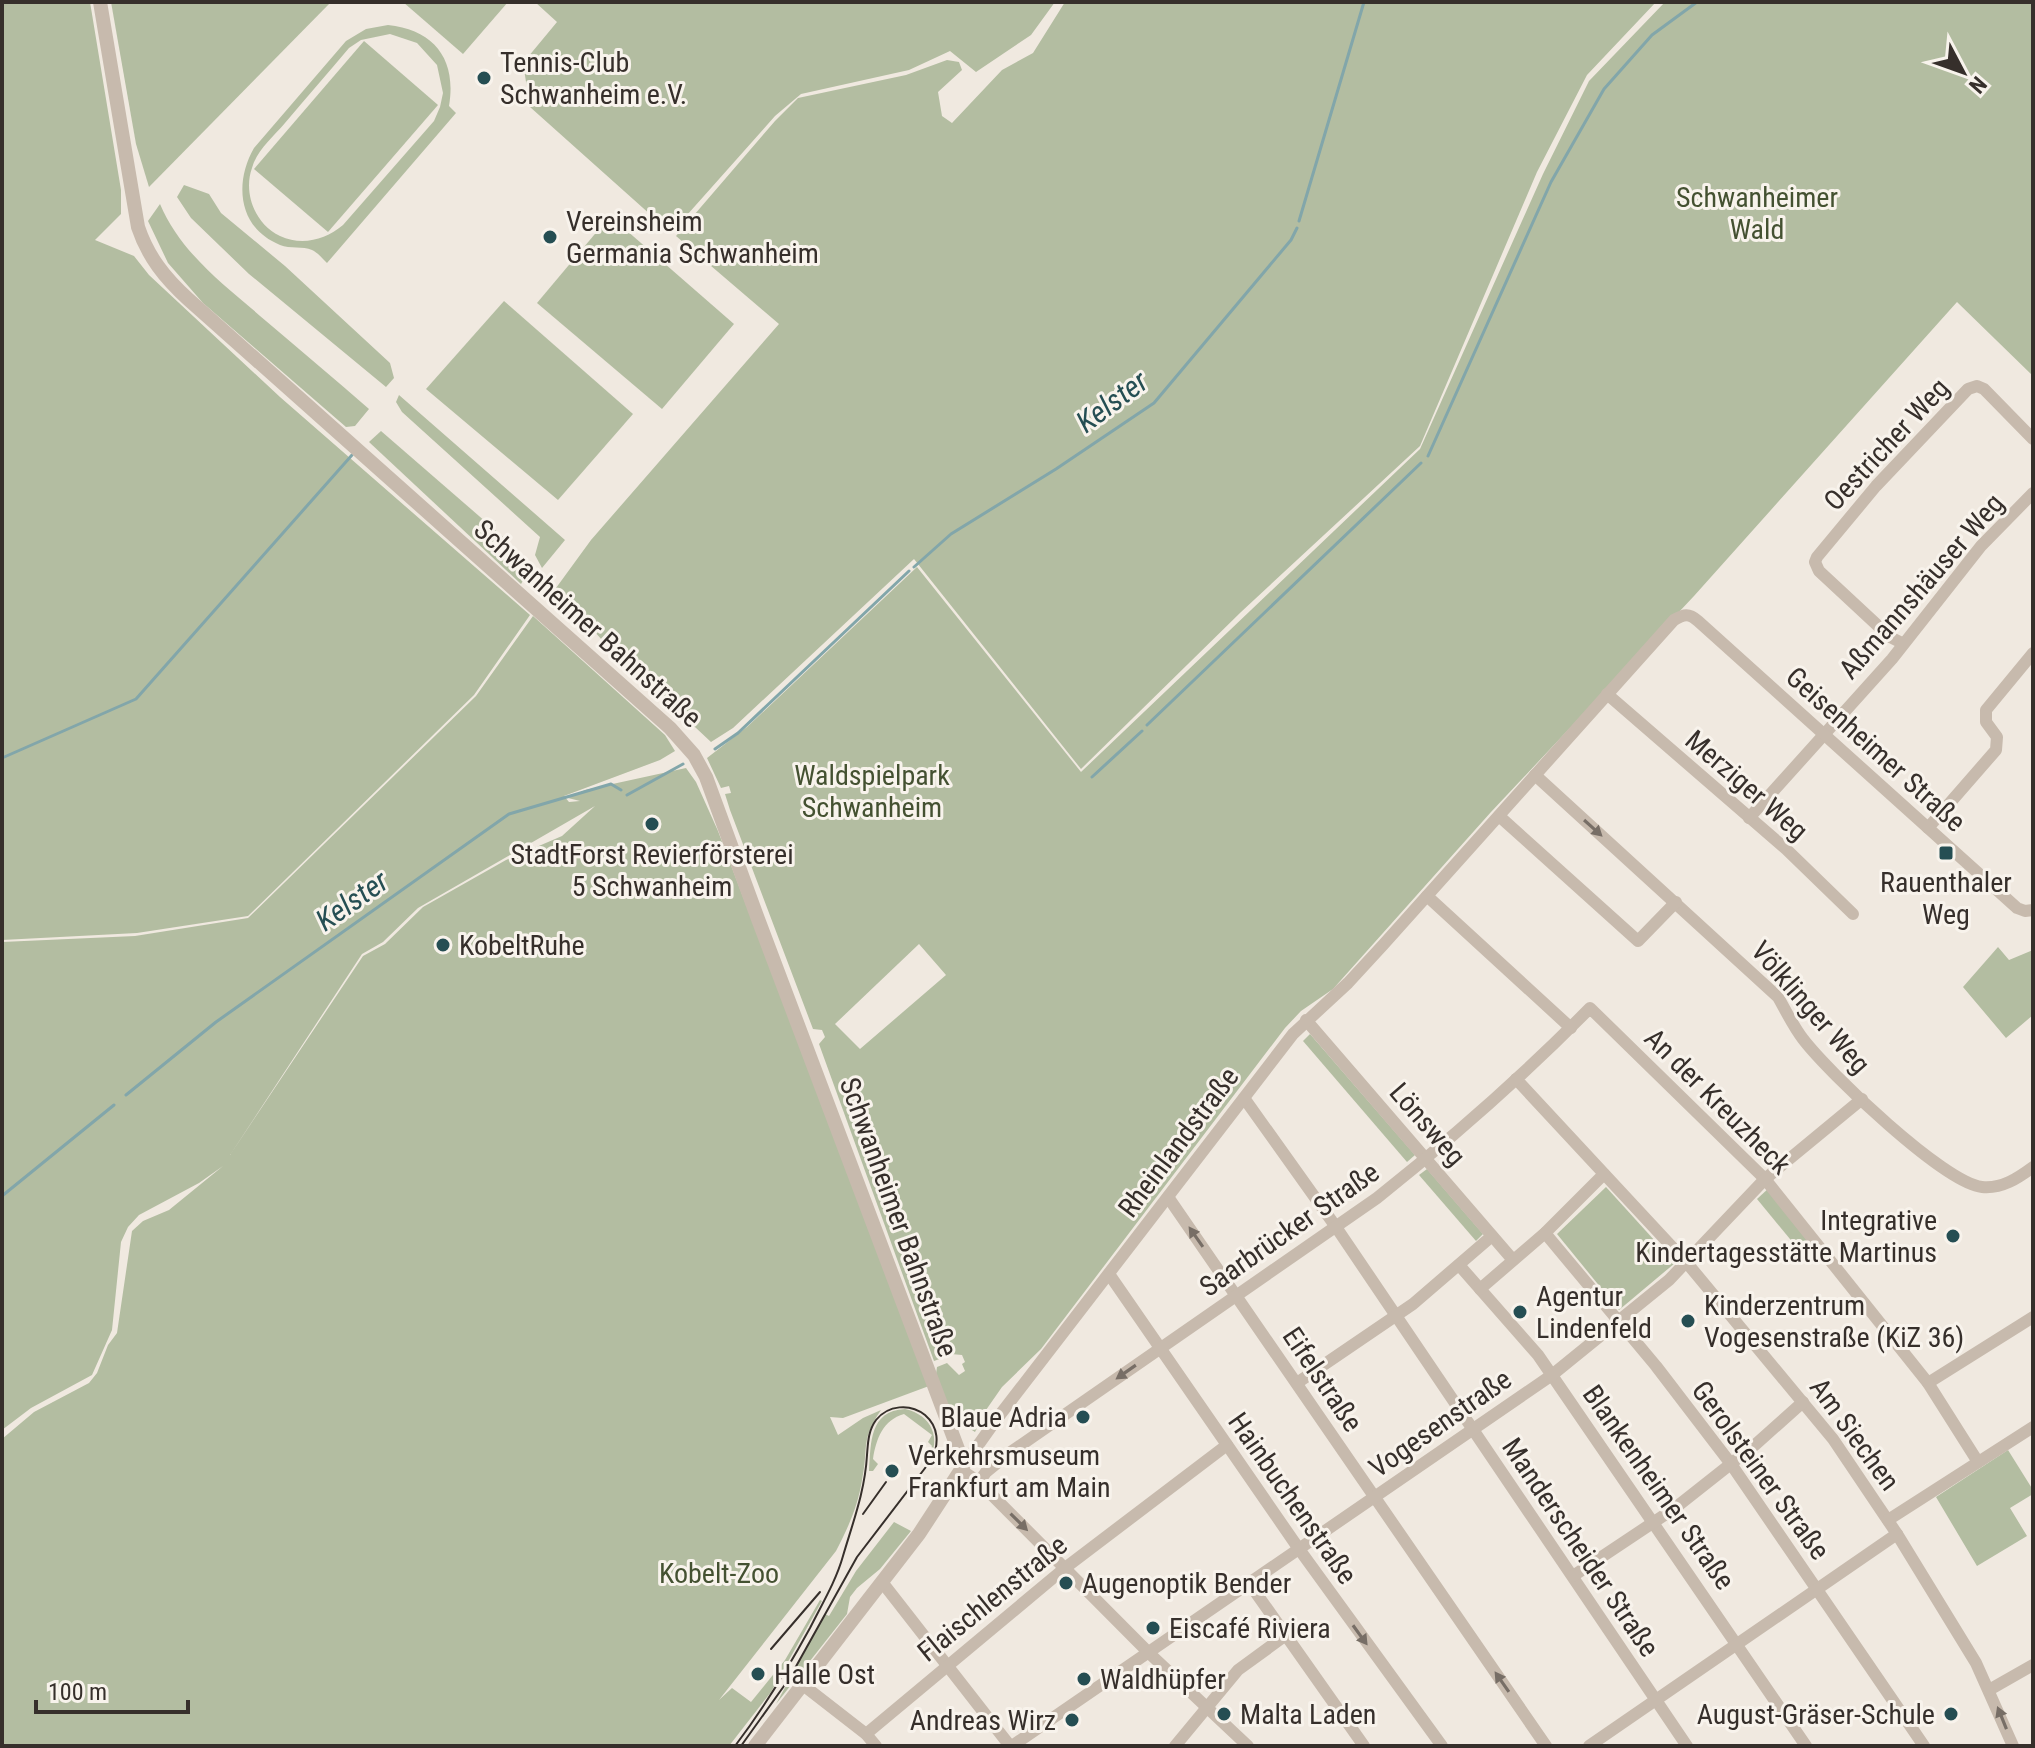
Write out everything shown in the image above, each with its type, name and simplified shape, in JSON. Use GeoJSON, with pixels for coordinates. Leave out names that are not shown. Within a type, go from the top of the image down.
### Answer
{"type":"FeatureCollection","features":[{"type":"Feature","properties":{"kind":"street","name":"Schwanheimer Bahnstraße"},"geometry":{"type":"LineString","coordinates":[[100,2],[138,227],[145,248],[159,269],[188,299],[670,728],[700,765],[733,846],[962,1468]]}},
{"type":"Feature","properties":{"kind":"street","name":"Oestricher Weg"},"geometry":{"type":"LineString","coordinates":[[1902,643],[1890,637],[1819,571],[1815,562],[1820,552],[1876,486],[1968,389],[1977,386],[1984,389],[2033,439]]}},
{"type":"Feature","properties":{"kind":"street","name":"Aßmannshäuser Weg"},"geometry":{"type":"LineString","coordinates":[[1749,818],[1892,659],[1981,546],[2033,493]]}},
{"type":"Feature","properties":{"kind":"street","name":"Rheinlandstraße"},"geometry":{"type":"LineString","coordinates":[[755,1746],[919,1534],[973,1449],[1306,1020],[1348,983],[1674,620],[1691,615]]}},
{"type":"Feature","properties":{"kind":"street","name":"Geisenheimer Straße"},"geometry":{"type":"LineString","coordinates":[[1691,615],[2017,908],[2033,910]]}},
{"type":"Feature","properties":{"kind":"street"},"geometry":{"type":"LineString","coordinates":[[1928,828],[1996,750],[1997,737],[1986,722],[1986,710],[2033,653]]}},
{"type":"Feature","properties":{"kind":"street","name":"Merziger Weg"},"geometry":{"type":"LineString","coordinates":[[1607,694],[1853,914]]}},
{"type":"Feature","properties":{"kind":"street","name":"Völklinger Weg"},"geometry":{"type":"LineString","coordinates":[[1535,775],[1778,997],[1804,1040],[1913,1145],[1965,1183],[1980,1187],[2001,1185],[2033,1167]]}},
{"type":"Feature","properties":{"kind":"street"},"geometry":{"type":"LineString","coordinates":[[1499,816],[1638,941],[1676,902]]}},
{"type":"Feature","properties":{"kind":"street"},"geometry":{"type":"LineString","coordinates":[[1427,896],[1571,1028]]}},
{"type":"Feature","properties":{"kind":"street","name":"Saarbrücker Straße"},"geometry":{"type":"LineString","coordinates":[[979,1482],[995,1464],[1336,1227],[1427,1158],[1590,1008]]}},
{"type":"Feature","properties":{"kind":"street","name":"An der Kreuzheck"},"geometry":{"type":"LineString","coordinates":[[1590,1008],[1765,1179],[1928,1383],[1978,1462]]}},
{"type":"Feature","properties":{"kind":"street","name":"Lönsweg"},"geometry":{"type":"LineString","coordinates":[[1306,1020],[1513,1260]]}},
{"type":"Feature","properties":{"kind":"street","name":"Am Siechen"},"geometry":{"type":"LineString","coordinates":[[1516,1079],[1687,1263],[1833,1439],[1897,1534],[1989,1690],[2013,1746]]}},
{"type":"Feature","properties":{"kind":"street","name":"Manderscheider Straße"},"geometry":{"type":"LineString","coordinates":[[1244,1098],[1336,1227],[1687,1746]]}},
{"type":"Feature","properties":{"kind":"street","name":"Vogesenstraße"},"geometry":{"type":"LineString","coordinates":[[1011,1746],[1150,1654],[1552,1375],[1687,1263],[1765,1179],[1862,1099]]}},
{"type":"Feature","properties":{"kind":"street"},"geometry":{"type":"LineString","coordinates":[[1480,1289],[1545,1233],[1604,1174]]}},
{"type":"Feature","properties":{"kind":"street","name":"Eifelstraße"},"geometry":{"type":"LineString","coordinates":[[1168,1197],[1546,1746]]}},
{"type":"Feature","properties":{"kind":"street","name":"Gerolsteiner Straße"},"geometry":{"type":"LineString","coordinates":[[1545,1233],[1731,1464],[1924,1746]]}},
{"type":"Feature","properties":{"kind":"street"},"geometry":{"type":"LineString","coordinates":[[1297,1383],[1396,1316],[1492,1236]]}},
{"type":"Feature","properties":{"kind":"street","name":"Blankenheimer Straße"},"geometry":{"type":"LineString","coordinates":[[1459,1265],[1538,1355],[1806,1746]]}},
{"type":"Feature","properties":{"kind":"street","name":"Hainbuchenstraße"},"geometry":{"type":"LineString","coordinates":[[1109,1274],[1299,1549],[1442,1746]]}},
{"type":"Feature","properties":{"kind":"street"},"geometry":{"type":"LineString","coordinates":[[1928,1383],[2033,1317]]}},
{"type":"Feature","properties":{"kind":"street"},"geometry":{"type":"LineString","coordinates":[[1573,1576],[1731,1464],[1803,1402]]}},
{"type":"Feature","properties":{"kind":"street"},"geometry":{"type":"LineString","coordinates":[[1888,1520],[2033,1427]]}},
{"type":"Feature","properties":{"kind":"street","name":"Flaischlenstraße"},"geometry":{"type":"LineString","coordinates":[[866,1734],[1065,1568],[1227,1445]]}},
{"type":"Feature","properties":{"kind":"street"},"geometry":{"type":"LineString","coordinates":[[973,1449],[995,1464]]}},
{"type":"Feature","properties":{"kind":"street"},"geometry":{"type":"LineString","coordinates":[[962,1468],[1245,1745]]}},
{"type":"Feature","properties":{"kind":"street"},"geometry":{"type":"LineString","coordinates":[[1589,1746],[1897,1534]]}},
{"type":"Feature","properties":{"kind":"street"},"geometry":{"type":"LineString","coordinates":[[882,1582],[1011,1746]]}},
{"type":"Feature","properties":{"kind":"street"},"geometry":{"type":"LineString","coordinates":[[1249,1583],[1364,1746]]}},
{"type":"Feature","properties":{"kind":"street"},"geometry":{"type":"LineString","coordinates":[[1175,1746],[1238,1670],[1286,1635]]}},
{"type":"Feature","properties":{"kind":"street"},"geometry":{"type":"LineString","coordinates":[[1989,1690],[2033,1665]]}},
{"type":"Feature","properties":{"kind":"street"},"geometry":{"type":"LineString","coordinates":[[803,1685],[866,1734],[876,1746]]}},
{"type":"Feature","properties":{"kind":"green space"},"geometry":{"type":"Polygon","coordinates":[[[2,2],[90,2],[121,190],[121,214],[95,240],[134,256],[149,275],[280,397],[530,615],[474,695],[248,916],[137,933],[2,940],[2,2]]]}},
{"type":"Feature","properties":{"kind":"green space"},"geometry":{"type":"Polygon","coordinates":[[[111,2],[331,2],[149,187],[136,144],[111,2]]]}},
{"type":"Feature","properties":{"kind":"green space"},"geometry":{"type":"Polygon","coordinates":[[[403,2],[508,2],[463,54],[403,2]]]}},
{"type":"Feature","properties":{"kind":"green space"},"geometry":{"type":"Polygon","coordinates":[[[535,2],[1055,2],[1031,35],[976,72],[950,51],[909,70],[801,94],[775,116],[671,233],[530,107],[523,63],[557,22],[535,2]]]}},
{"type":"Feature","properties":{"kind":"green space"},"geometry":{"type":"Polygon","coordinates":[[[1065,2],[1656,2],[1587,75],[1537,172],[1420,446],[1241,612],[1081,769],[914,559],[733,728],[711,742],[602,640],[556,588],[591,540],[779,324],[676,236],[798,98],[906,75],[947,60],[959,62],[962,70],[938,92],[942,116],[952,123],[1002,70],[1033,53],[1065,2]]]}},
{"type":"Feature","properties":{"kind":"green space","name":"Schwanheimer Wald"},"geometry":{"type":"Polygon","coordinates":[[[1665,2],[2033,2],[2033,376],[1957,302],[1694,596],[1491,812],[1333,989],[1301,1011],[1285,1028],[1041,1349],[1002,1387],[975,1432],[964,1425],[958,1411],[951,1416],[936,1374],[937,1367],[947,1363],[959,1375],[965,1371],[962,1355],[951,1354],[949,1343],[954,1331],[951,1327],[945,1331],[942,1345],[945,1357],[934,1361],[819,1044],[825,1037],[822,1030],[813,1029],[730,810],[725,794],[731,793],[729,786],[721,788],[707,758],[747,727],[917,567],[1081,772],[1420,449],[1543,174],[1589,81],[1665,2]],[[919,944],[835,1024],[860,1049],[946,975],[919,944]]]}},
{"type":"Feature","properties":{"kind":"green space"},"geometry":{"type":"Polygon","coordinates":[[[388,25],[418,33],[430,40],[445,61],[451,89],[449,106],[456,113],[327,263],[312,250],[280,245],[255,228],[244,203],[244,176],[254,148],[346,41],[366,29],[388,25]],[[390,34],[361,40],[349,48],[261,150],[252,168],[250,197],[258,216],[271,231],[288,239],[305,241],[321,238],[336,230],[434,121],[443,93],[437,65],[417,43],[390,34]]]}},
{"type":"Feature","properties":{"kind":"green space"},"geometry":{"type":"Polygon","coordinates":[[[364,41],[438,105],[328,232],[254,169],[364,41]]]}},
{"type":"Feature","properties":{"kind":"green space"},"geometry":{"type":"Polygon","coordinates":[[[184,185],[209,194],[221,213],[285,266],[390,363],[394,378],[386,387],[249,274],[191,218],[177,197],[184,185]]]}},
{"type":"Feature","properties":{"kind":"green space"},"geometry":{"type":"Polygon","coordinates":[[[160,204],[180,238],[206,268],[369,409],[355,426],[346,427],[203,303],[168,263],[148,221],[160,204]]]}},
{"type":"Feature","properties":{"kind":"green space"},"geometry":{"type":"Polygon","coordinates":[[[610,216],[734,324],[662,409],[537,303],[610,216]]]}},
{"type":"Feature","properties":{"kind":"green space"},"geometry":{"type":"Polygon","coordinates":[[[504,301],[633,414],[558,500],[426,389],[504,301]]]}},
{"type":"Feature","properties":{"kind":"green space"},"geometry":{"type":"Polygon","coordinates":[[[399,395],[565,540],[542,568],[535,555],[540,537],[402,412],[396,402],[399,395]]]}},
{"type":"Feature","properties":{"kind":"green space"},"geometry":{"type":"Polygon","coordinates":[[[381,431],[509,542],[527,574],[521,584],[369,442],[381,431]]]}},
{"type":"Feature","properties":{"kind":"green space","name":"Kobelt-Zoo"},"geometry":{"type":"Polygon","coordinates":[[[533,616],[665,735],[675,751],[660,760],[564,796],[569,802],[580,801],[568,798],[585,790],[686,768],[696,782],[718,831],[929,1386],[843,1418],[830,1417],[838,1435],[881,1410],[868,1437],[855,1508],[836,1551],[719,1700],[732,1688],[751,1702],[785,1660],[822,1601],[771,1692],[729,1746],[2,1746],[2,1439],[34,1412],[89,1383],[117,1333],[132,1231],[143,1221],[169,1210],[223,1166],[199,1183],[139,1215],[128,1227],[121,1242],[112,1330],[92,1375],[31,1408],[2,1430],[2,942],[135,936],[248,918],[476,696],[533,616]],[[595,806],[418,908],[383,942],[362,954],[230,1155],[363,956],[385,944],[423,907],[506,860],[562,836],[595,806]]]}},
{"type":"Feature","properties":{"kind":"green space"},"geometry":{"type":"Polygon","coordinates":[[[1998,947],[2009,960],[2033,950],[2033,1015],[2006,1038],[1963,987],[1998,947]]]}},
{"type":"Feature","properties":{"kind":"green space"},"geometry":{"type":"Polygon","coordinates":[[[1310,1034],[1415,1155],[1407,1162],[1303,1041],[1310,1034]]]}},
{"type":"Feature","properties":{"kind":"green space"},"geometry":{"type":"Polygon","coordinates":[[[1427,1169],[1483,1234],[1476,1241],[1419,1175],[1427,1169]]]}},
{"type":"Feature","properties":{"kind":"green space"},"geometry":{"type":"Polygon","coordinates":[[[1606,1187],[1675,1263],[1619,1310],[1557,1234],[1606,1187]]]}},
{"type":"Feature","properties":{"kind":"green space"},"geometry":{"type":"Polygon","coordinates":[[[1770,1187],[1818,1244],[1804,1256],[1757,1199],[1770,1187]]]}},
{"type":"Feature","properties":{"kind":"green space"},"geometry":{"type":"Polygon","coordinates":[[[905,1409],[922,1417],[932,1429],[934,1445],[928,1462],[925,1460],[932,1446],[928,1442],[932,1435],[904,1414],[891,1421],[882,1431],[873,1459],[878,1464],[873,1471],[869,1471],[872,1440],[878,1422],[893,1411],[905,1409]]]}},
{"type":"Feature","properties":{"kind":"green space"},"geometry":{"type":"Polygon","coordinates":[[[2008,1450],[2033,1490],[2033,1494],[2010,1508],[2027,1536],[1977,1566],[1936,1497],[2008,1450]]]}},
{"type":"Feature","properties":{"kind":"green space"},"geometry":{"type":"Polygon","coordinates":[[[894,1522],[911,1531],[880,1569],[857,1588],[850,1597],[847,1614],[776,1704],[825,1614],[829,1616],[856,1571],[894,1522]]]}},
{"type":"Feature","properties":{"kind":"waterway","name":"Kelster"},"geometry":{"type":"LineString","coordinates":[[1299,221],[1364,2]]}},
{"type":"Feature","properties":{"kind":"waterway"},"geometry":{"type":"LineString","coordinates":[[1428,456],[1551,182],[1604,89],[1652,35],[1697,2]]}},
{"type":"Feature","properties":{"kind":"waterway","name":"Kelster"},"geometry":{"type":"LineString","coordinates":[[914,567],[951,534],[1154,403],[1291,240],[1297,228]]}},
{"type":"Feature","properties":{"kind":"waterway"},"geometry":{"type":"LineString","coordinates":[[2,758],[136,699],[352,455]]}},
{"type":"Feature","properties":{"kind":"waterway"},"geometry":{"type":"LineString","coordinates":[[1147,725],[1421,463]]}},
{"type":"Feature","properties":{"kind":"waterway","name":"Kelster"},"geometry":{"type":"LineString","coordinates":[[715,749],[738,733],[909,571]]}},
{"type":"Feature","properties":{"kind":"waterway"},"geometry":{"type":"LineString","coordinates":[[1092,777],[1142,731]]}},
{"type":"Feature","properties":{"kind":"waterway","name":"Kelster"},"geometry":{"type":"LineString","coordinates":[[627,795],[683,764]]}},
{"type":"Feature","properties":{"kind":"waterway","name":"Kelster"},"geometry":{"type":"LineString","coordinates":[[126,1095],[216,1022],[509,814],[611,784],[621,790]]}},
{"type":"Feature","properties":{"kind":"waterway","name":"Kelster"},"geometry":{"type":"LineString","coordinates":[[2,1196],[114,1105]]}},
{"type":"Feature","properties":{"kind":"tram line"},"geometry":{"type":"LineString","coordinates":[[735,1746],[784,1674],[837,1574],[861,1494],[873,1424],[887,1411],[899,1407],[919,1411],[930,1420],[935,1430],[937,1442],[932,1459],[857,1557],[789,1679],[741,1746]]}},
{"type":"Feature","properties":{"kind":"tram line"},"geometry":{"type":"LineString","coordinates":[[863,1514],[886,1482]]}},
{"type":"Feature","properties":{"kind":"tram line"},"geometry":{"type":"LineString","coordinates":[[771,1649],[820,1592]]}},
{"type":"Feature","properties":{"kind":"place","name":"Tennis-Club Schwanheim e.V."},"geometry":{"type":"Point","coordinates":[484,78]}},
{"type":"Feature","properties":{"kind":"place","name":"Vereinsheim Germania Schwanheim"},"geometry":{"type":"Point","coordinates":[550,237]}},
{"type":"Feature","properties":{"kind":"place","name":"StadtForst Revierförsterei 5 Schwanheim"},"geometry":{"type":"Point","coordinates":[652,824]}},
{"type":"Feature","properties":{"kind":"place","name":"Rauenthaler Weg"},"geometry":{"type":"Point","coordinates":[1946,853]}},
{"type":"Feature","properties":{"kind":"place","name":"KobeltRuhe"},"geometry":{"type":"Point","coordinates":[443,945]}},
{"type":"Feature","properties":{"kind":"place","name":"Integrative Kindertagesstätte Martinus"},"geometry":{"type":"Point","coordinates":[1953,1236]}},
{"type":"Feature","properties":{"kind":"place","name":"Agentur Lindenfeld"},"geometry":{"type":"Point","coordinates":[1520,1312]}},
{"type":"Feature","properties":{"kind":"place","name":"Kinderzentrum Vogesenstraße (KiZ 36)"},"geometry":{"type":"Point","coordinates":[1688,1321]}},
{"type":"Feature","properties":{"kind":"place","name":"Blaue Adria"},"geometry":{"type":"Point","coordinates":[1083,1417]}},
{"type":"Feature","properties":{"kind":"place","name":"Verkehrsmuseum Frankfurt am Main"},"geometry":{"type":"Point","coordinates":[892,1471]}},
{"type":"Feature","properties":{"kind":"place","name":"Augenoptik Bender"},"geometry":{"type":"Point","coordinates":[1066,1583]}},
{"type":"Feature","properties":{"kind":"place","name":"Eiscafé Riviera"},"geometry":{"type":"Point","coordinates":[1153,1628]}},
{"type":"Feature","properties":{"kind":"place","name":"Halle Ost"},"geometry":{"type":"Point","coordinates":[758,1674]}},
{"type":"Feature","properties":{"kind":"place","name":"Waldhüpfer"},"geometry":{"type":"Point","coordinates":[1084,1679]}},
{"type":"Feature","properties":{"kind":"place","name":"Malta Laden"},"geometry":{"type":"Point","coordinates":[1224,1714]}},
{"type":"Feature","properties":{"kind":"place","name":"August-Gräser-Schule"},"geometry":{"type":"Point","coordinates":[1951,1714]}},
{"type":"Feature","properties":{"kind":"place","name":"Andreas Wirz"},"geometry":{"type":"Point","coordinates":[1072,1720]}},
{"type":"Feature","properties":{"kind":"park label","name":"Waldspielpark Schwanheim"},"geometry":{"type":"Point","coordinates":[872,791]}}]}
